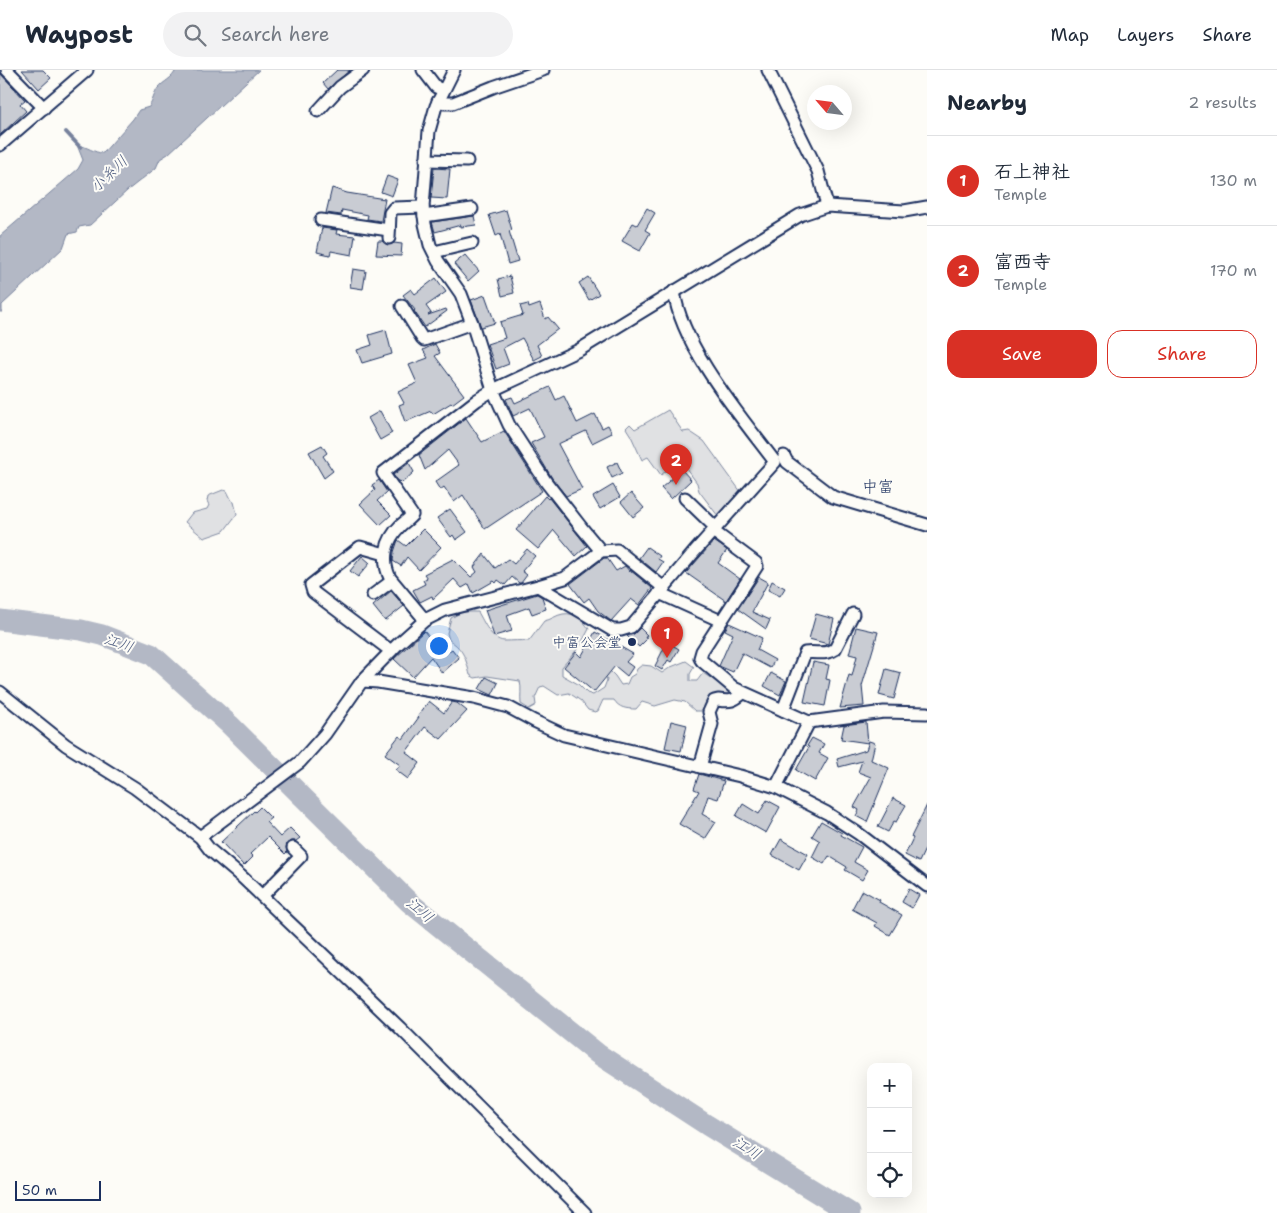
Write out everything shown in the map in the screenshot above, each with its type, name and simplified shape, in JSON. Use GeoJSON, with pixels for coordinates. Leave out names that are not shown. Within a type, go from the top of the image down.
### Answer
{"type":"FeatureCollection","features":[{"type":"Feature","properties":{"kind":"street"},"geometry":{"type":"LineString","coordinates":[[7,70],[44,108]]}},
{"type":"Feature","properties":{"kind":"street"},"geometry":{"type":"LineString","coordinates":[[0,145],[87,70]]}},
{"type":"Feature","properties":{"kind":"street"},"geometry":{"type":"LineString","coordinates":[[318,110],[340,87],[363,70]]}},
{"type":"Feature","properties":{"kind":"street"},"geometry":{"type":"LineString","coordinates":[[422,70],[436,87],[443,90]]}},
{"type":"Feature","properties":{"kind":"street"},"geometry":{"type":"LineString","coordinates":[[454,70],[438,102],[429,131],[424,212],[428,238],[434,252],[461,294],[493,390],[509,425],[546,482],[601,551]]}},
{"type":"Feature","properties":{"kind":"street"},"geometry":{"type":"LineString","coordinates":[[438,102],[453,103],[492,86],[543,70]]}},
{"type":"Feature","properties":{"kind":"street"},"geometry":{"type":"LineString","coordinates":[[768,70],[818,171],[827,206]]}},
{"type":"Feature","properties":{"kind":"street"},"geometry":{"type":"LineString","coordinates":[[426,160],[467,161]]}},
{"type":"Feature","properties":{"kind":"street"},"geometry":{"type":"LineString","coordinates":[[425,620],[392,581],[387,572],[385,554],[388,545],[396,530],[412,515],[383,473],[477,400],[493,390],[579,350],[800,215],[827,206],[904,211],[927,207]]}},
{"type":"Feature","properties":{"kind":"street"},"geometry":{"type":"LineString","coordinates":[[321,220],[389,234],[390,213],[394,208],[424,212],[472,209]]}},
{"type":"Feature","properties":{"kind":"street"},"geometry":{"type":"LineString","coordinates":[[434,252],[472,243]]}},
{"type":"Feature","properties":{"kind":"street"},"geometry":{"type":"LineString","coordinates":[[674,291],[676,306],[692,343],[738,413],[780,459],[833,496],[927,525]]}},
{"type":"Feature","properties":{"kind":"street"},"geometry":{"type":"LineString","coordinates":[[402,306],[424,340],[472,323]]}},
{"type":"Feature","properties":{"kind":"street"},"geometry":{"type":"LineString","coordinates":[[538,586],[612,630],[631,627],[714,530],[780,459]]}},
{"type":"Feature","properties":{"kind":"street"},"geometry":{"type":"LineString","coordinates":[[685,498],[714,530],[757,566],[702,651],[700,658],[734,688],[809,722],[884,712],[927,714]]}},
{"type":"Feature","properties":{"kind":"street"},"geometry":{"type":"LineString","coordinates":[[385,554],[360,547],[311,585],[313,592],[391,651]]}},
{"type":"Feature","properties":{"kind":"street"},"geometry":{"type":"LineString","coordinates":[[200,837],[300,762],[324,734],[362,681],[425,620],[445,610],[565,578],[601,551],[617,550],[661,591],[721,622]]}},
{"type":"Feature","properties":{"kind":"street"},"geometry":{"type":"LineString","coordinates":[[373,595],[392,581]]}},
{"type":"Feature","properties":{"kind":"street"},"geometry":{"type":"LineString","coordinates":[[784,710],[804,653],[825,653],[835,649],[853,614]]}},
{"type":"Feature","properties":{"kind":"street"},"geometry":{"type":"LineString","coordinates":[[362,681],[474,698],[508,707],[534,722],[564,735],[740,776],[776,787],[827,813],[859,834],[927,886]]}},
{"type":"Feature","properties":{"kind":"street"},"geometry":{"type":"LineString","coordinates":[[0,692],[66,745],[135,788],[200,837],[210,850],[262,896],[400,1028],[585,1213]]}},
{"type":"Feature","properties":{"kind":"street"},"geometry":{"type":"LineString","coordinates":[[700,767],[712,724],[710,712],[714,702],[718,700],[732,701],[743,693]]}},
{"type":"Feature","properties":{"kind":"street"},"geometry":{"type":"LineString","coordinates":[[776,787],[809,722]]}},
{"type":"Feature","properties":{"kind":"street"},"geometry":{"type":"LineString","coordinates":[[262,896],[301,856],[293,848]]}},
{"type":"Feature","properties":{"kind":"shaded area"},"geometry":{"type":"Polygon","coordinates":[[[668,410],[683,432],[689,431],[704,441],[741,492],[718,516],[699,491],[697,483],[680,460],[661,475],[648,457],[642,460],[626,428],[630,424],[635,429],[668,410]]]}},
{"type":"Feature","properties":{"kind":"shaded area"},"geometry":{"type":"Polygon","coordinates":[[[223,490],[227,491],[234,502],[237,514],[224,531],[204,538],[185,522],[192,513],[207,509],[209,505],[207,501],[208,496],[223,490]]]}},
{"type":"Feature","properties":{"kind":"shaded area"},"geometry":{"type":"Polygon","coordinates":[[[462,612],[478,612],[492,634],[499,640],[504,641],[529,641],[544,621],[567,614],[578,617],[589,629],[580,646],[562,667],[562,675],[578,684],[587,693],[593,695],[604,688],[607,680],[604,673],[608,669],[621,685],[627,684],[630,677],[642,665],[651,666],[662,673],[686,661],[694,667],[690,674],[690,681],[697,681],[703,673],[733,693],[738,701],[734,706],[717,706],[705,711],[695,711],[685,702],[675,700],[655,706],[642,702],[636,709],[629,709],[618,705],[614,700],[603,700],[598,711],[595,712],[588,710],[581,701],[569,693],[558,695],[544,686],[540,687],[535,698],[536,705],[529,709],[521,704],[520,681],[487,676],[475,678],[470,675],[464,655],[449,640],[447,633],[451,618],[462,612]]]}},
{"type":"Feature","properties":{"kind":"water","name":"小糸川"},"geometry":{"type":"Polygon","coordinates":[[[176,70],[259,70],[168,154],[160,159],[156,168],[128,190],[90,225],[79,227],[77,232],[68,234],[63,248],[2,305],[2,312],[0,312],[0,236],[78,169],[83,160],[77,145],[103,153],[139,110],[149,107],[155,92],[176,70]]]}},
{"type":"Feature","properties":{"kind":"building"},"geometry":{"type":"Polygon","coordinates":[[[22,70],[43,70],[51,78],[39,89],[22,70]]]}},
{"type":"Feature","properties":{"kind":"building"},"geometry":{"type":"Polygon","coordinates":[[[337,70],[350,70],[328,89],[323,83],[337,70]]]}},
{"type":"Feature","properties":{"kind":"building"},"geometry":{"type":"Polygon","coordinates":[[[0,73],[25,100],[20,104],[26,111],[0,135],[0,73]]]}},
{"type":"Feature","properties":{"kind":"building"},"geometry":{"type":"Polygon","coordinates":[[[434,168],[450,169],[447,199],[431,198],[434,168]]]}},
{"type":"Feature","properties":{"kind":"building"},"geometry":{"type":"Polygon","coordinates":[[[387,176],[398,180],[392,196],[381,192],[387,176]]]}},
{"type":"Feature","properties":{"kind":"building"},"geometry":{"type":"Polygon","coordinates":[[[332,188],[347,193],[385,199],[381,221],[367,219],[368,215],[342,210],[341,215],[326,213],[332,188]]]}},
{"type":"Feature","properties":{"kind":"building"},"geometry":{"type":"Polygon","coordinates":[[[647,208],[655,213],[645,230],[650,233],[640,251],[622,241],[633,223],[637,225],[647,208]]]}},
{"type":"Feature","properties":{"kind":"building"},"geometry":{"type":"Polygon","coordinates":[[[506,210],[512,230],[509,231],[518,261],[508,264],[500,234],[496,236],[489,215],[506,210]]]}},
{"type":"Feature","properties":{"kind":"building"},"geometry":{"type":"Polygon","coordinates":[[[474,216],[476,225],[461,227],[461,225],[435,232],[432,222],[474,216]]]}},
{"type":"Feature","properties":{"kind":"building"},"geometry":{"type":"Polygon","coordinates":[[[322,228],[337,230],[336,234],[355,236],[352,255],[331,251],[330,255],[317,252],[322,228]]]}},
{"type":"Feature","properties":{"kind":"building"},"geometry":{"type":"Polygon","coordinates":[[[378,241],[388,245],[394,243],[402,244],[401,256],[376,255],[378,241]]]}},
{"type":"Feature","properties":{"kind":"building"},"geometry":{"type":"Polygon","coordinates":[[[465,255],[479,271],[468,281],[454,264],[465,255]]]}},
{"type":"Feature","properties":{"kind":"building"},"geometry":{"type":"Polygon","coordinates":[[[353,269],[366,271],[363,289],[350,287],[353,269]]]}},
{"type":"Feature","properties":{"kind":"building"},"geometry":{"type":"Polygon","coordinates":[[[510,276],[514,293],[502,296],[498,279],[510,276]]]}},
{"type":"Feature","properties":{"kind":"building"},"geometry":{"type":"Polygon","coordinates":[[[588,277],[599,294],[589,300],[579,283],[588,277]]]}},
{"type":"Feature","properties":{"kind":"building"},"geometry":{"type":"Polygon","coordinates":[[[436,278],[446,292],[426,306],[431,313],[428,315],[446,309],[447,311],[425,327],[403,295],[411,289],[415,294],[436,278]]]}},
{"type":"Feature","properties":{"kind":"building"},"geometry":{"type":"Polygon","coordinates":[[[485,295],[495,323],[481,327],[471,300],[485,295]]]}},
{"type":"Feature","properties":{"kind":"building"},"geometry":{"type":"Polygon","coordinates":[[[528,304],[529,308],[540,304],[545,319],[548,317],[558,329],[537,345],[542,356],[534,360],[522,338],[503,348],[509,364],[496,369],[487,344],[505,338],[500,322],[523,315],[520,306],[528,304]]]}},
{"type":"Feature","properties":{"kind":"building"},"geometry":{"type":"Polygon","coordinates":[[[386,330],[392,354],[362,363],[357,350],[372,345],[369,335],[386,330]]]}},
{"type":"Feature","properties":{"kind":"building"},"geometry":{"type":"Polygon","coordinates":[[[435,344],[440,353],[435,356],[464,395],[433,414],[431,411],[405,422],[399,405],[404,403],[398,392],[417,383],[409,365],[428,358],[423,350],[435,344]]]}},
{"type":"Feature","properties":{"kind":"building"},"geometry":{"type":"Polygon","coordinates":[[[550,387],[556,400],[564,396],[577,423],[595,414],[602,428],[608,425],[612,433],[592,443],[586,431],[558,444],[582,489],[566,496],[552,478],[531,443],[544,437],[530,408],[513,416],[506,399],[512,397],[515,403],[550,387]]]}},
{"type":"Feature","properties":{"kind":"building"},"geometry":{"type":"Polygon","coordinates":[[[380,411],[392,433],[380,440],[368,418],[380,411]]]}},
{"type":"Feature","properties":{"kind":"building"},"geometry":{"type":"Polygon","coordinates":[[[466,418],[482,442],[504,431],[542,491],[485,529],[463,495],[454,502],[444,487],[440,490],[435,482],[459,465],[448,450],[425,470],[419,455],[466,418]]]}},
{"type":"Feature","properties":{"kind":"building"},"geometry":{"type":"Polygon","coordinates":[[[322,445],[327,453],[323,456],[333,471],[324,478],[309,452],[322,445]]]}},
{"type":"Feature","properties":{"kind":"building"},"geometry":{"type":"Polygon","coordinates":[[[617,462],[622,473],[612,478],[607,467],[617,462]]]}},
{"type":"Feature","properties":{"kind":"building"},"geometry":{"type":"Polygon","coordinates":[[[409,463],[414,472],[402,483],[399,482],[393,475],[409,463]]]}},
{"type":"Feature","properties":{"kind":"building"},"geometry":{"type":"Polygon","coordinates":[[[682,470],[691,480],[671,499],[661,488],[682,470]]]}},
{"type":"Feature","properties":{"kind":"building"},"geometry":{"type":"Polygon","coordinates":[[[379,480],[387,492],[377,501],[391,515],[380,525],[360,504],[375,490],[372,485],[379,480]]]}},
{"type":"Feature","properties":{"kind":"building"},"geometry":{"type":"Polygon","coordinates":[[[613,485],[620,497],[600,509],[593,497],[613,485]]]}},
{"type":"Feature","properties":{"kind":"building"},"geometry":{"type":"Polygon","coordinates":[[[631,493],[644,508],[633,517],[621,502],[631,493]]]}},
{"type":"Feature","properties":{"kind":"building"},"geometry":{"type":"Polygon","coordinates":[[[545,496],[549,498],[587,546],[576,556],[554,530],[538,549],[516,530],[545,496]]]}},
{"type":"Feature","properties":{"kind":"building"},"geometry":{"type":"Polygon","coordinates":[[[450,509],[467,532],[456,540],[453,535],[451,537],[437,518],[450,509]]]}},
{"type":"Feature","properties":{"kind":"building"},"geometry":{"type":"Polygon","coordinates":[[[423,529],[441,547],[419,570],[407,557],[401,566],[393,561],[398,540],[406,546],[423,529]]]}},
{"type":"Feature","properties":{"kind":"building"},"geometry":{"type":"Polygon","coordinates":[[[714,541],[727,550],[718,563],[740,579],[726,601],[686,573],[714,541]]]}},
{"type":"Feature","properties":{"kind":"building"},"geometry":{"type":"Polygon","coordinates":[[[647,547],[660,556],[658,559],[663,562],[656,572],[639,558],[647,547]]]}},
{"type":"Feature","properties":{"kind":"building"},"geometry":{"type":"Polygon","coordinates":[[[527,549],[535,556],[522,571],[527,575],[521,583],[512,577],[505,585],[498,580],[496,583],[494,581],[473,593],[469,584],[462,588],[454,579],[433,599],[432,596],[420,602],[413,590],[425,584],[423,580],[427,578],[424,574],[453,559],[471,577],[477,572],[474,567],[484,554],[495,568],[508,559],[514,564],[527,549]]]}},
{"type":"Feature","properties":{"kind":"building"},"geometry":{"type":"Polygon","coordinates":[[[362,556],[370,563],[358,577],[350,571],[362,556]]]}},
{"type":"Feature","properties":{"kind":"building"},"geometry":{"type":"Polygon","coordinates":[[[604,558],[607,558],[616,571],[625,566],[652,588],[639,605],[631,599],[611,621],[598,611],[589,598],[584,602],[570,584],[604,558]]]}},
{"type":"Feature","properties":{"kind":"building"},"geometry":{"type":"Polygon","coordinates":[[[759,577],[768,582],[752,612],[770,620],[766,629],[738,609],[759,577]]]}},
{"type":"Feature","properties":{"kind":"building"},"geometry":{"type":"Polygon","coordinates":[[[772,581],[785,588],[780,596],[768,590],[772,581]]]}},
{"type":"Feature","properties":{"kind":"building"},"geometry":{"type":"Polygon","coordinates":[[[391,591],[404,606],[385,621],[373,606],[391,591]]]}},
{"type":"Feature","properties":{"kind":"building"},"geometry":{"type":"Polygon","coordinates":[[[537,594],[542,597],[546,609],[532,614],[529,607],[507,615],[512,631],[494,636],[485,610],[537,594]]]}},
{"type":"Feature","properties":{"kind":"building"},"geometry":{"type":"Polygon","coordinates":[[[816,614],[834,619],[828,644],[809,639],[816,614]]]}},
{"type":"Feature","properties":{"kind":"building"},"geometry":{"type":"Polygon","coordinates":[[[729,623],[762,638],[757,650],[775,660],[770,668],[742,653],[733,672],[719,666],[733,634],[725,630],[729,623]]]}},
{"type":"Feature","properties":{"kind":"building"},"geometry":{"type":"Polygon","coordinates":[[[856,627],[878,632],[862,686],[864,706],[840,708],[849,675],[852,676],[857,656],[849,654],[856,627]]]}},
{"type":"Feature","properties":{"kind":"building"},"geometry":{"type":"Polygon","coordinates":[[[640,628],[647,635],[645,638],[647,639],[639,647],[627,636],[634,634],[640,628]]]}},
{"type":"Feature","properties":{"kind":"building"},"geometry":{"type":"Polygon","coordinates":[[[424,631],[444,655],[452,649],[459,658],[442,673],[431,657],[413,677],[394,659],[424,631]]]}},
{"type":"Feature","properties":{"kind":"building"},"geometry":{"type":"Polygon","coordinates":[[[595,632],[633,654],[626,662],[633,667],[627,676],[615,666],[594,692],[564,667],[576,652],[581,657],[595,632]]]}},
{"type":"Feature","properties":{"kind":"building"},"geometry":{"type":"Polygon","coordinates":[[[667,642],[679,649],[671,662],[668,660],[662,670],[655,666],[667,642]]]}},
{"type":"Feature","properties":{"kind":"building"},"geometry":{"type":"Polygon","coordinates":[[[813,662],[829,665],[826,679],[830,680],[825,706],[804,702],[813,662]]]}},
{"type":"Feature","properties":{"kind":"building"},"geometry":{"type":"Polygon","coordinates":[[[886,669],[901,673],[894,699],[879,695],[886,669]]]}},
{"type":"Feature","properties":{"kind":"building"},"geometry":{"type":"Polygon","coordinates":[[[771,673],[786,681],[780,695],[764,686],[771,673]]]}},
{"type":"Feature","properties":{"kind":"building"},"geometry":{"type":"Polygon","coordinates":[[[486,677],[498,683],[492,695],[479,689],[486,677]]]}},
{"type":"Feature","properties":{"kind":"building"},"geometry":{"type":"Polygon","coordinates":[[[429,701],[444,713],[452,702],[457,703],[467,711],[441,739],[425,727],[406,752],[420,763],[408,779],[396,770],[400,765],[385,754],[399,736],[403,739],[429,701]]]}},
{"type":"Feature","properties":{"kind":"building"},"geometry":{"type":"Polygon","coordinates":[[[671,721],[687,725],[681,751],[665,748],[671,721]]]}},
{"type":"Feature","properties":{"kind":"building"},"geometry":{"type":"Polygon","coordinates":[[[866,722],[868,743],[841,739],[844,725],[866,722]]]}},
{"type":"Feature","properties":{"kind":"building"},"geometry":{"type":"Polygon","coordinates":[[[812,738],[824,744],[819,753],[828,758],[815,781],[796,770],[812,738]]]}},
{"type":"Feature","properties":{"kind":"building"},"geometry":{"type":"Polygon","coordinates":[[[869,741],[875,743],[871,760],[889,768],[867,822],[856,816],[859,810],[854,807],[871,777],[858,772],[862,761],[839,767],[837,759],[866,750],[869,741]]]}},
{"type":"Feature","properties":{"kind":"building"},"geometry":{"type":"Polygon","coordinates":[[[699,774],[724,781],[718,799],[708,796],[702,814],[716,822],[705,839],[679,824],[699,791],[694,789],[699,774]]]}},
{"type":"Feature","properties":{"kind":"building"},"geometry":{"type":"Polygon","coordinates":[[[893,798],[906,805],[888,832],[878,827],[893,798]]]}},
{"type":"Feature","properties":{"kind":"building"},"geometry":{"type":"Polygon","coordinates":[[[767,800],[780,807],[766,833],[736,816],[743,804],[759,814],[767,800]]]}},
{"type":"Feature","properties":{"kind":"building"},"geometry":{"type":"Polygon","coordinates":[[[927,805],[927,845],[919,862],[905,855],[913,838],[911,837],[927,805]]]}},
{"type":"Feature","properties":{"kind":"building"},"geometry":{"type":"Polygon","coordinates":[[[260,807],[271,818],[266,822],[280,837],[290,828],[300,838],[287,843],[287,852],[285,854],[268,837],[250,854],[253,857],[244,866],[221,842],[260,807]]]}},
{"type":"Feature","properties":{"kind":"building"},"geometry":{"type":"Polygon","coordinates":[[[821,821],[862,847],[854,862],[868,870],[862,880],[845,870],[847,867],[829,856],[824,864],[812,857],[820,841],[812,836],[821,821]]]}},
{"type":"Feature","properties":{"kind":"building"},"geometry":{"type":"Polygon","coordinates":[[[781,839],[808,854],[799,870],[772,855],[781,839]]]}},
{"type":"Feature","properties":{"kind":"building"},"geometry":{"type":"Polygon","coordinates":[[[909,889],[919,895],[912,908],[902,902],[909,889]]]}},
{"type":"Feature","properties":{"kind":"building"},"geometry":{"type":"Polygon","coordinates":[[[862,890],[902,915],[890,935],[875,926],[877,923],[852,909],[862,890]]]}},
{"type":"Feature","properties":{"kind":"waterway"},"geometry":{"type":"LineString","coordinates":[[66,132],[80,147]]}},
{"type":"Feature","properties":{"kind":"waterway","name":"江川"},"geometry":{"type":"LineString","coordinates":[[0,620],[81,630],[102,635],[151,654],[230,725],[409,902],[598,1054],[707,1125],[850,1213]]}},
{"type":"Feature","properties":{"kind":"place","name":"富西寺"},"geometry":{"type":"Point","coordinates":[676,485]}},
{"type":"Feature","properties":{"kind":"place","name":"中富公会堂"},"geometry":{"type":"Point","coordinates":[632,642]}},
{"type":"Feature","properties":{"kind":"place","name":"石上神社"},"geometry":{"type":"Point","coordinates":[667,658]}},
{"type":"Feature","properties":{"kind":"district","name":"中富"},"geometry":{"type":"Point","coordinates":[878,486]}}]}
